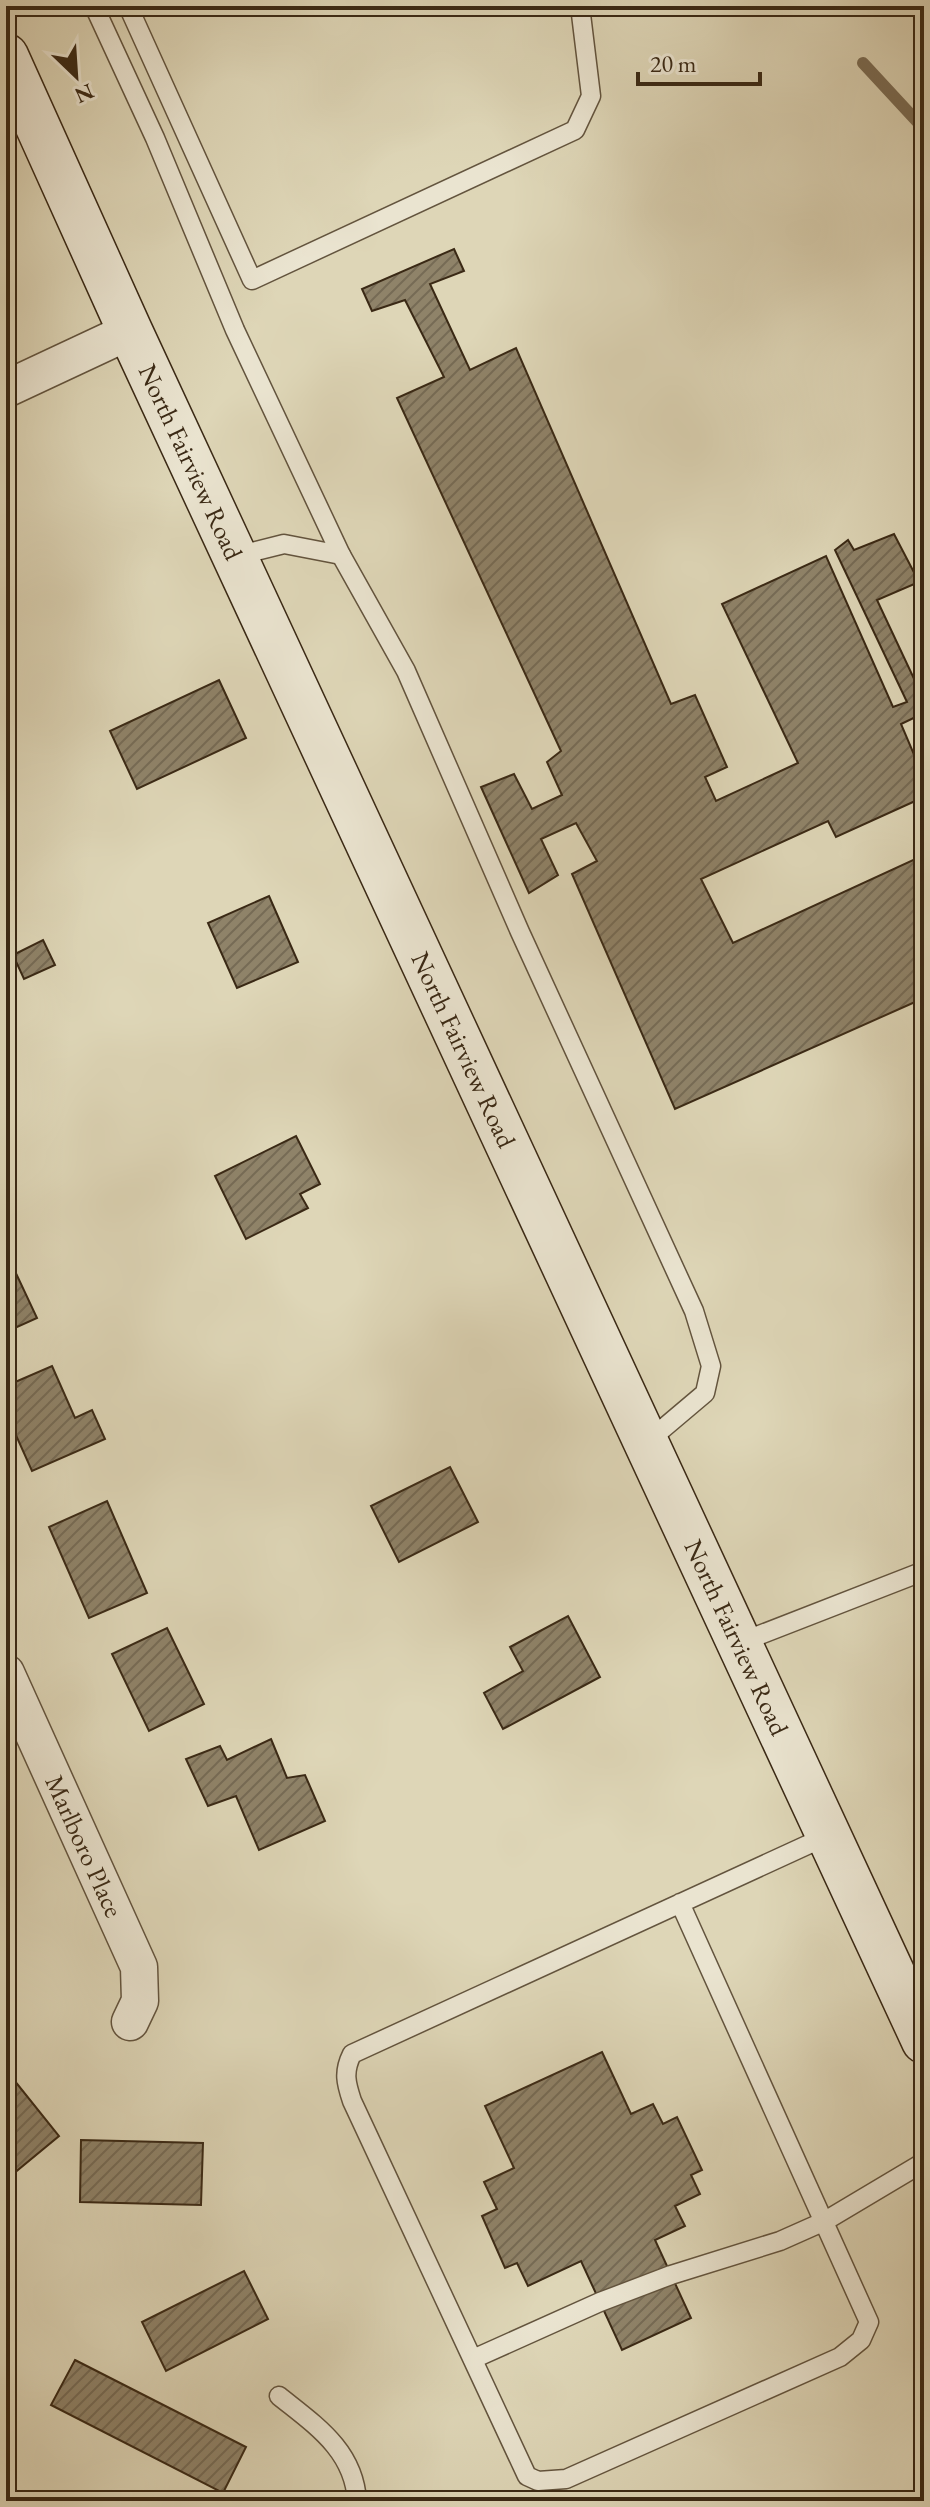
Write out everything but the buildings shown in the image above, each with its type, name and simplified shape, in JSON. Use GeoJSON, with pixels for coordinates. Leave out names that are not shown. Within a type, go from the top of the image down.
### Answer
{"type":"FeatureCollection","features":[{"type":"Feature","properties":{"kind":"main road","name":"North Fairview Road"},"geometry":{"type":"LineString","coordinates":[[6,56],[130,331],[924,2041]]}},
{"type":"Feature","properties":{"kind":"street"},"geometry":{"type":"LineString","coordinates":[[6,389],[130,331]]}},
{"type":"Feature","properties":{"kind":"street","name":"Marlboro Place"},"geometry":{"type":"LineString","coordinates":[[6,1673],[139,1967],[140,2001],[130,2022]]}},
{"type":"Feature","properties":{"kind":"lane"},"geometry":{"type":"LineString","coordinates":[[94,6],[155,138],[235,330],[341,555],[406,671],[520,932],[694,1311],[711,1366],[705,1393],[646,1443]]}},
{"type":"Feature","properties":{"kind":"lane"},"geometry":{"type":"LineString","coordinates":[[128,6],[252,280],[575,130],[591,96],[580,6]]}},
{"type":"Feature","properties":{"kind":"lane"},"geometry":{"type":"LineString","coordinates":[[236,556],[284,544],[341,555]]}},
{"type":"Feature","properties":{"kind":"lane"},"geometry":{"type":"LineString","coordinates":[[739,1643],[924,1571]]}},
{"type":"Feature","properties":{"kind":"lane"},"geometry":{"type":"LineString","coordinates":[[680,1903],[869,2322],[861,2340],[840,2357],[566,2479],[538,2481],[527,2476],[352,2101],[345,2080],[346,2066],[352,2054],[680,1903],[829,1835]]}},
{"type":"Feature","properties":{"kind":"lane"},"geometry":{"type":"LineString","coordinates":[[473,2359],[600,2302],[671,2275],[780,2241],[825,2221],[924,2162]]}},
{"type":"Feature","properties":{"kind":"lane"},"geometry":{"type":"LineString","coordinates":[[279,2396],[324,2432],[346,2458],[357,2501]]}},
{"type":"Feature","properties":{"kind":"waterway"},"geometry":{"type":"LineString","coordinates":[[863,63],[924,129]]}}]}
